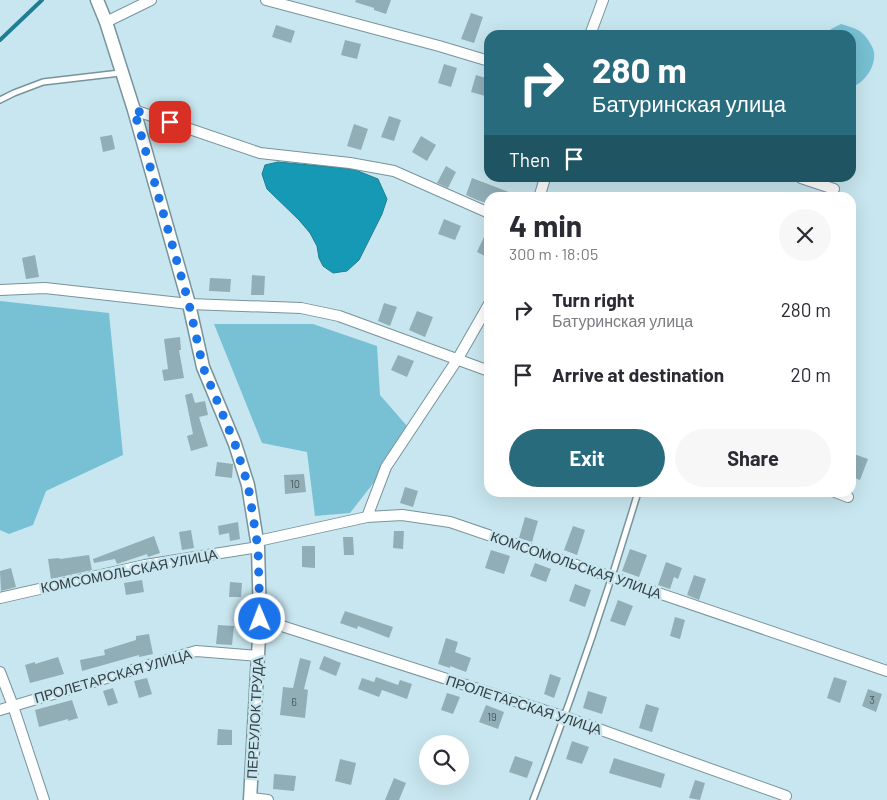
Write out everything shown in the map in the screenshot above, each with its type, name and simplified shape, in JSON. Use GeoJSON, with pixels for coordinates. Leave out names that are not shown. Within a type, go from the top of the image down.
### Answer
{"type":"FeatureCollection","features":[{"type":"Feature","properties":{"kind":"street","name":"ПЕРЕУЛОК ТРУДА"},"geometry":{"type":"LineString","coordinates":[[97,0],[123,72],[134,110],[189,304],[203,367],[235,444],[248,485],[258,544],[260,619],[250,799]]}},
{"type":"Feature","properties":{"kind":"street"},"geometry":{"type":"LineString","coordinates":[[106,22],[151,0]]}},
{"type":"Feature","properties":{"kind":"street"},"geometry":{"type":"LineString","coordinates":[[266,0],[484,60]]}},
{"type":"Feature","properties":{"kind":"street"},"geometry":{"type":"LineString","coordinates":[[592,30],[603,0]]}},
{"type":"Feature","properties":{"kind":"street"},"geometry":{"type":"LineString","coordinates":[[134,110],[260,154],[350,163],[394,171],[484,211]]}},
{"type":"Feature","properties":{"kind":"street"},"geometry":{"type":"LineString","coordinates":[[813,182],[834,189]]}},
{"type":"Feature","properties":{"kind":"street"},"geometry":{"type":"LineString","coordinates":[[0,290],[45,288],[189,304],[301,308],[339,316],[484,369]]}},
{"type":"Feature","properties":{"kind":"street"},"geometry":{"type":"LineString","coordinates":[[367,517],[386,467],[457,360],[484,313]]}},
{"type":"Feature","properties":{"kind":"street","name":"КОМСОМОЛЬСКАЯ УЛИЦА"},"geometry":{"type":"LineString","coordinates":[[0,598],[145,565],[258,544],[367,517],[402,515],[450,522],[887,671]]}},
{"type":"Feature","properties":{"kind":"street","name":"ПРОЛЕТАРСКАЯ УЛИЦА"},"geometry":{"type":"LineString","coordinates":[[260,619],[565,717],[786,796]]}},
{"type":"Feature","properties":{"kind":"street","name":"ПРОЛЕТАРСКАЯ УЛИЦА"},"geometry":{"type":"LineString","coordinates":[[0,710],[196,651],[258,656]]}},
{"type":"Feature","properties":{"kind":"street"},"geometry":{"type":"LineString","coordinates":[[0,672],[44,800]]}},
{"type":"Feature","properties":{"kind":"street"},"geometry":{"type":"LineString","coordinates":[[250,799],[268,800]]}},
{"type":"Feature","properties":{"kind":"lane"},"geometry":{"type":"LineString","coordinates":[[0,100],[43,82],[123,72]]}},
{"type":"Feature","properties":{"kind":"lane"},"geometry":{"type":"LineString","coordinates":[[831,192],[834,189]]}},
{"type":"Feature","properties":{"kind":"lane"},"geometry":{"type":"LineString","coordinates":[[533,800],[565,717],[612,578],[636,497]]}},
{"type":"Feature","properties":{"kind":"shaded area"},"geometry":{"type":"Polygon","coordinates":[[[841,24],[852,27],[860,31],[872,46],[874,58],[871,69],[865,78],[856,85],[856,30],[831,29],[841,24]]]}},
{"type":"Feature","properties":{"kind":"shaded area"},"geometry":{"type":"Polygon","coordinates":[[[278,162],[353,169],[378,179],[387,199],[382,214],[359,260],[347,271],[333,273],[323,266],[319,258],[317,246],[310,233],[267,189],[262,174],[265,165],[278,162]]]}},
{"type":"Feature","properties":{"kind":"shaded area"},"geometry":{"type":"Polygon","coordinates":[[[0,301],[109,313],[123,455],[46,491],[33,525],[9,534],[0,530],[0,301]]]}},
{"type":"Feature","properties":{"kind":"shaded area"},"geometry":{"type":"Polygon","coordinates":[[[214,324],[313,324],[377,346],[380,395],[407,426],[375,481],[350,513],[315,516],[307,452],[262,443],[214,324]]]}},
{"type":"Feature","properties":{"kind":"building"},"geometry":{"type":"Polygon","coordinates":[[[356,0],[391,0],[386,14],[355,2],[356,0]]]}},
{"type":"Feature","properties":{"kind":"building"},"geometry":{"type":"Polygon","coordinates":[[[471,13],[483,17],[474,43],[461,39],[471,13]]]}},
{"type":"Feature","properties":{"kind":"building"},"geometry":{"type":"Polygon","coordinates":[[[276,25],[295,31],[291,43],[272,37],[276,25]]]}},
{"type":"Feature","properties":{"kind":"building"},"geometry":{"type":"Polygon","coordinates":[[[345,40],[361,44],[357,59],[341,55],[345,40]]]}},
{"type":"Feature","properties":{"kind":"building"},"geometry":{"type":"Polygon","coordinates":[[[444,64],[457,68],[451,87],[438,83],[444,64]]]}},
{"type":"Feature","properties":{"kind":"building"},"geometry":{"type":"Polygon","coordinates":[[[476,75],[484,77],[484,96],[471,92],[476,75]]]}},
{"type":"Feature","properties":{"kind":"building"},"geometry":{"type":"Polygon","coordinates":[[[389,116],[401,120],[394,141],[381,137],[389,116]]]}},
{"type":"Feature","properties":{"kind":"building"},"geometry":{"type":"Polygon","coordinates":[[[354,124],[368,129],[361,150],[347,146],[354,124]]]}},
{"type":"Feature","properties":{"kind":"building"},"geometry":{"type":"Polygon","coordinates":[[[112,135],[115,149],[103,152],[100,137],[112,135]]]}},
{"type":"Feature","properties":{"kind":"building"},"geometry":{"type":"Polygon","coordinates":[[[421,136],[436,145],[427,161],[412,152],[421,136]]]}},
{"type":"Feature","properties":{"kind":"building"},"geometry":{"type":"Polygon","coordinates":[[[446,166],[456,172],[448,188],[437,183],[446,166]]]}},
{"type":"Feature","properties":{"kind":"building"},"geometry":{"type":"Polygon","coordinates":[[[472,178],[509,192],[484,192],[484,202],[466,195],[472,178]]]}},
{"type":"Feature","properties":{"kind":"building"},"geometry":{"type":"Polygon","coordinates":[[[444,219],[461,226],[455,240],[438,234],[444,219]]]}},
{"type":"Feature","properties":{"kind":"building"},"geometry":{"type":"Polygon","coordinates":[[[484,237],[484,256],[477,252],[484,237]]]}},
{"type":"Feature","properties":{"kind":"building"},"geometry":{"type":"Polygon","coordinates":[[[35,255],[39,277],[26,279],[22,258],[35,255]]]}},
{"type":"Feature","properties":{"kind":"building"},"geometry":{"type":"Polygon","coordinates":[[[252,275],[265,276],[264,295],[251,295],[252,275]]]}},
{"type":"Feature","properties":{"kind":"building"},"geometry":{"type":"Polygon","coordinates":[[[210,278],[231,279],[230,292],[209,291],[210,278]]]}},
{"type":"Feature","properties":{"kind":"building"},"geometry":{"type":"Polygon","coordinates":[[[384,303],[397,307],[390,326],[378,321],[384,303]]]}},
{"type":"Feature","properties":{"kind":"building"},"geometry":{"type":"Polygon","coordinates":[[[417,311],[433,317],[425,337],[409,330],[417,311]]]}},
{"type":"Feature","properties":{"kind":"building"},"geometry":{"type":"Polygon","coordinates":[[[180,337],[181,350],[179,350],[184,378],[164,381],[162,370],[168,369],[164,339],[180,337]]]}},
{"type":"Feature","properties":{"kind":"building"},"geometry":{"type":"Polygon","coordinates":[[[398,355],[414,361],[407,377],[391,370],[398,355]]]}},
{"type":"Feature","properties":{"kind":"building"},"geometry":{"type":"Polygon","coordinates":[[[192,393],[195,403],[205,401],[208,415],[199,417],[208,446],[191,451],[187,436],[193,434],[185,395],[192,393]]]}},
{"type":"Feature","properties":{"kind":"building"},"geometry":{"type":"Polygon","coordinates":[[[856,455],[868,459],[860,480],[856,479],[856,455]]]}},
{"type":"Feature","properties":{"kind":"building"},"geometry":{"type":"Polygon","coordinates":[[[217,462],[233,464],[232,478],[215,476],[217,462]]]}},
{"type":"Feature","properties":{"kind":"building"},"geometry":{"type":"Polygon","coordinates":[[[304,474],[306,492],[285,494],[284,475],[304,474]]]}},
{"type":"Feature","properties":{"kind":"building"},"geometry":{"type":"Polygon","coordinates":[[[405,487],[418,491],[413,507],[400,503],[405,487]]]}},
{"type":"Feature","properties":{"kind":"building"},"geometry":{"type":"Polygon","coordinates":[[[525,517],[538,521],[532,542],[519,538],[525,517]]]}},
{"type":"Feature","properties":{"kind":"building"},"geometry":{"type":"Polygon","coordinates":[[[238,522],[240,539],[230,541],[229,533],[219,535],[218,526],[238,522]]]}},
{"type":"Feature","properties":{"kind":"building"},"geometry":{"type":"Polygon","coordinates":[[[573,526],[585,530],[577,555],[564,550],[573,526]]]}},
{"type":"Feature","properties":{"kind":"building"},"geometry":{"type":"Polygon","coordinates":[[[191,530],[194,548],[182,550],[179,532],[191,530]]]}},
{"type":"Feature","properties":{"kind":"building"},"geometry":{"type":"Polygon","coordinates":[[[394,531],[404,531],[403,549],[393,548],[394,531]]]}},
{"type":"Feature","properties":{"kind":"building"},"geometry":{"type":"Polygon","coordinates":[[[154,536],[160,553],[148,557],[147,554],[117,564],[115,559],[94,563],[93,559],[154,536]]]}},
{"type":"Feature","properties":{"kind":"building"},"geometry":{"type":"Polygon","coordinates":[[[343,537],[353,537],[354,555],[344,555],[343,537]]]}},
{"type":"Feature","properties":{"kind":"building"},"geometry":{"type":"Polygon","coordinates":[[[302,546],[315,546],[315,568],[302,567],[302,546]]]}},
{"type":"Feature","properties":{"kind":"building"},"geometry":{"type":"Polygon","coordinates":[[[630,549],[647,555],[639,577],[622,571],[630,549]]]}},
{"type":"Feature","properties":{"kind":"building"},"geometry":{"type":"Polygon","coordinates":[[[491,550],[510,556],[504,574],[485,568],[491,550]]]}},
{"type":"Feature","properties":{"kind":"building"},"geometry":{"type":"Polygon","coordinates":[[[89,555],[92,570],[51,579],[48,559],[89,555]]]}},
{"type":"Feature","properties":{"kind":"building"},"geometry":{"type":"Polygon","coordinates":[[[666,562],[682,568],[678,579],[674,577],[670,589],[658,585],[666,562]]]}},
{"type":"Feature","properties":{"kind":"building"},"geometry":{"type":"Polygon","coordinates":[[[535,563],[551,569],[546,582],[530,576],[535,563]]]}},
{"type":"Feature","properties":{"kind":"building"},"geometry":{"type":"Polygon","coordinates":[[[11,568],[16,587],[1,591],[0,571],[11,568]]]}},
{"type":"Feature","properties":{"kind":"building"},"geometry":{"type":"Polygon","coordinates":[[[694,575],[706,579],[699,600],[687,595],[694,575]]]}},
{"type":"Feature","properties":{"kind":"building"},"geometry":{"type":"Polygon","coordinates":[[[142,580],[144,592],[126,595],[124,583],[142,580]]]}},
{"type":"Feature","properties":{"kind":"building"},"geometry":{"type":"Polygon","coordinates":[[[230,582],[242,583],[241,597],[229,597],[230,582]]]}},
{"type":"Feature","properties":{"kind":"building"},"geometry":{"type":"Polygon","coordinates":[[[575,584],[591,590],[585,607],[569,601],[575,584]]]}},
{"type":"Feature","properties":{"kind":"building"},"geometry":{"type":"Polygon","coordinates":[[[618,600],[633,606],[625,626],[610,621],[618,600]]]}},
{"type":"Feature","properties":{"kind":"building"},"geometry":{"type":"Polygon","coordinates":[[[345,611],[393,627],[389,638],[358,626],[357,629],[340,623],[345,611]]]}},
{"type":"Feature","properties":{"kind":"building"},"geometry":{"type":"Polygon","coordinates":[[[675,617],[685,620],[680,639],[670,636],[675,617]]]}},
{"type":"Feature","properties":{"kind":"building"},"geometry":{"type":"Polygon","coordinates":[[[218,625],[234,626],[232,645],[216,644],[218,625]]]}},
{"type":"Feature","properties":{"kind":"building"},"geometry":{"type":"Polygon","coordinates":[[[149,634],[153,654],[139,657],[139,655],[82,671],[80,660],[105,655],[104,650],[136,640],[136,636],[149,634]]]}},
{"type":"Feature","properties":{"kind":"building"},"geometry":{"type":"Polygon","coordinates":[[[446,638],[458,642],[455,652],[471,658],[466,672],[438,664],[446,638]]]}},
{"type":"Feature","properties":{"kind":"building"},"geometry":{"type":"Polygon","coordinates":[[[324,656],[341,663],[336,676],[319,669],[324,656]]]}},
{"type":"Feature","properties":{"kind":"building"},"geometry":{"type":"Polygon","coordinates":[[[58,657],[64,674],[30,683],[25,665],[58,657]]]}},
{"type":"Feature","properties":{"kind":"building"},"geometry":{"type":"Polygon","coordinates":[[[300,658],[311,661],[304,689],[308,690],[305,718],[280,715],[283,687],[293,688],[300,658]]]}},
{"type":"Feature","properties":{"kind":"building"},"geometry":{"type":"Polygon","coordinates":[[[550,674],[561,678],[554,698],[544,694],[550,674]]]}},
{"type":"Feature","properties":{"kind":"building"},"geometry":{"type":"Polygon","coordinates":[[[376,677],[398,685],[400,680],[412,684],[407,699],[382,690],[379,697],[358,689],[362,678],[374,682],[376,677]]]}},
{"type":"Feature","properties":{"kind":"building"},"geometry":{"type":"Polygon","coordinates":[[[834,677],[847,681],[840,703],[827,698],[834,677]]]}},
{"type":"Feature","properties":{"kind":"building"},"geometry":{"type":"Polygon","coordinates":[[[147,678],[152,694],[139,698],[134,681],[147,678]]]}},
{"type":"Feature","properties":{"kind":"building"},"geometry":{"type":"Polygon","coordinates":[[[113,688],[118,703],[108,706],[103,691],[113,688]]]}},
{"type":"Feature","properties":{"kind":"building"},"geometry":{"type":"Polygon","coordinates":[[[868,689],[882,694],[876,712],[862,706],[868,689]]]}},
{"type":"Feature","properties":{"kind":"building"},"geometry":{"type":"Polygon","coordinates":[[[588,691],[607,697],[602,714],[583,708],[588,691]]]}},
{"type":"Feature","properties":{"kind":"building"},"geometry":{"type":"Polygon","coordinates":[[[447,693],[460,697],[453,714],[441,710],[447,693]]]}},
{"type":"Feature","properties":{"kind":"building"},"geometry":{"type":"Polygon","coordinates":[[[72,700],[78,718],[39,727],[35,710],[72,700]]]}},
{"type":"Feature","properties":{"kind":"building"},"geometry":{"type":"Polygon","coordinates":[[[646,704],[659,708],[652,732],[639,728],[646,704]]]}},
{"type":"Feature","properties":{"kind":"building"},"geometry":{"type":"Polygon","coordinates":[[[486,705],[504,712],[498,729],[479,722],[486,705]]]}},
{"type":"Feature","properties":{"kind":"building"},"geometry":{"type":"Polygon","coordinates":[[[218,729],[232,730],[232,745],[217,745],[218,729]]]}},
{"type":"Feature","properties":{"kind":"building"},"geometry":{"type":"Polygon","coordinates":[[[572,741],[589,747],[582,764],[566,759],[572,741]]]}},
{"type":"Feature","properties":{"kind":"building"},"geometry":{"type":"Polygon","coordinates":[[[515,756],[533,762],[527,778],[509,772],[515,756]]]}},
{"type":"Feature","properties":{"kind":"building"},"geometry":{"type":"Polygon","coordinates":[[[614,758],[665,774],[661,788],[609,773],[614,758]]]}},
{"type":"Feature","properties":{"kind":"building"},"geometry":{"type":"Polygon","coordinates":[[[340,759],[356,763],[351,785],[335,781],[340,759]]]}},
{"type":"Feature","properties":{"kind":"building"},"geometry":{"type":"Polygon","coordinates":[[[274,774],[296,776],[294,791],[273,789],[274,774]]]}},
{"type":"Feature","properties":{"kind":"building"},"geometry":{"type":"Polygon","coordinates":[[[394,778],[406,783],[399,800],[385,800],[394,778]]]}},
{"type":"Feature","properties":{"kind":"building"},"geometry":{"type":"Polygon","coordinates":[[[695,780],[705,783],[700,800],[689,798],[695,780]]]}},
{"type":"Feature","properties":{"kind":"waterway"},"geometry":{"type":"LineString","coordinates":[[0,40],[42,0]]}},
{"type":"Feature","properties":{"kind":"route"},"geometry":{"type":"LineString","coordinates":[[170,122],[134,110],[189,304],[203,367],[235,444],[248,485],[258,548],[260,619]]}}]}
